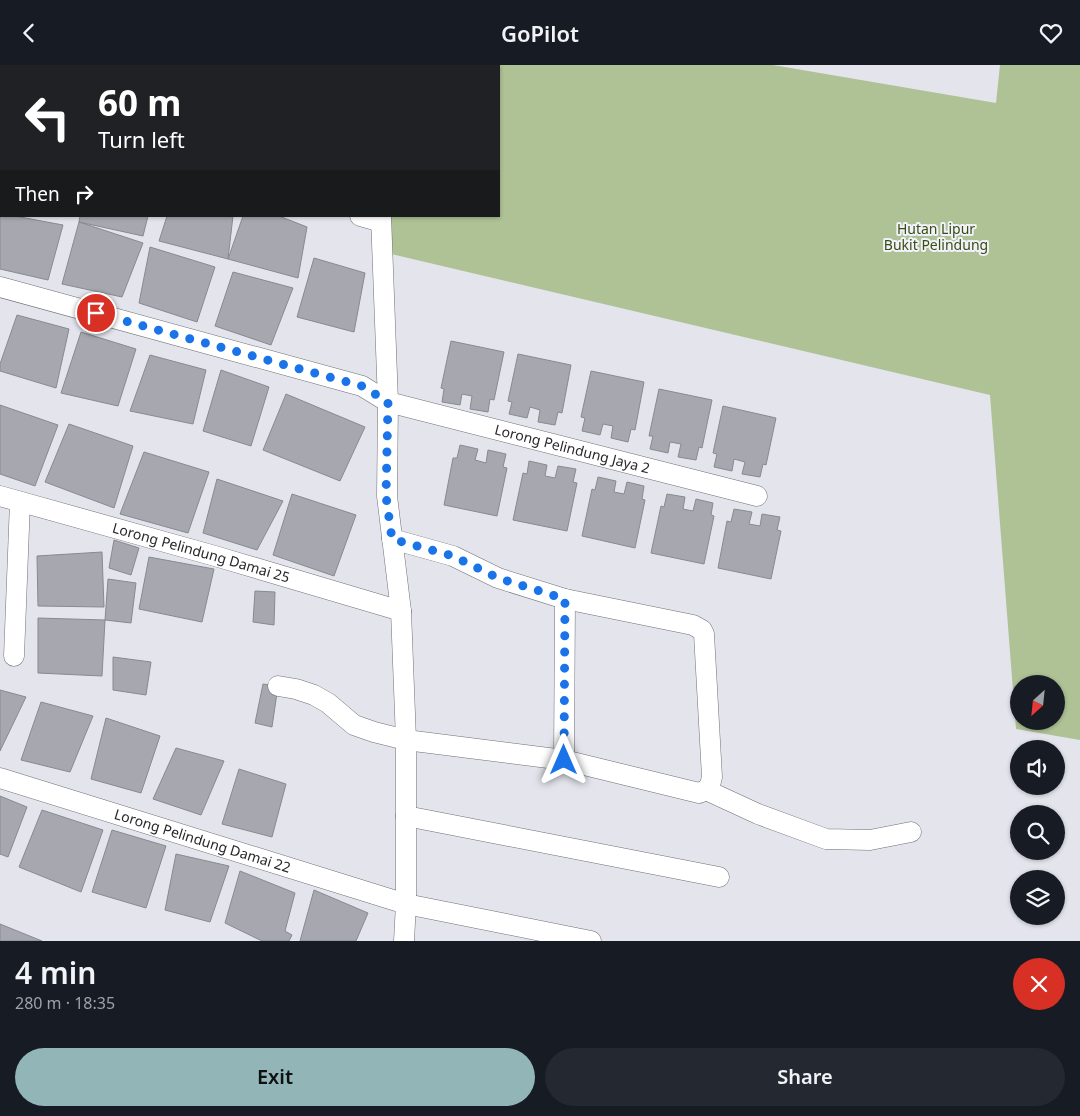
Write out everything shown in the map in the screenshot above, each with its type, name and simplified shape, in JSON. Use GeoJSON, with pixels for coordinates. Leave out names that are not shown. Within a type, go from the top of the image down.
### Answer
{"type":"FeatureCollection","features":[{"type":"Feature","properties":{"kind":"street"},"geometry":{"type":"LineString","coordinates":[[367,217],[381,219],[388,402],[386,496],[401,611],[406,740],[406,904],[404,941]]}},
{"type":"Feature","properties":{"kind":"street","name":"Lorong Pelindung Jaya 2"},"geometry":{"type":"LineString","coordinates":[[0,287],[362,386],[388,402],[757,496]]}},
{"type":"Feature","properties":{"kind":"street","name":"Lorong Pelindung Damai 25"},"geometry":{"type":"LineString","coordinates":[[0,496],[215,556],[401,611]]}},
{"type":"Feature","properties":{"kind":"street"},"geometry":{"type":"LineString","coordinates":[[14,657],[20,501]]}},
{"type":"Feature","properties":{"kind":"street"},"geometry":{"type":"LineString","coordinates":[[278,686],[314,695],[328,703],[354,725],[363,729],[406,740],[564,760],[698,793],[706,790],[710,785],[712,777],[704,634],[702,630],[693,625],[565,599],[498,578],[453,556],[392,539]]}},
{"type":"Feature","properties":{"kind":"street"},"geometry":{"type":"LineString","coordinates":[[564,760],[565,599]]}},
{"type":"Feature","properties":{"kind":"street","name":"Lorong Pelindung Damai 22"},"geometry":{"type":"LineString","coordinates":[[0,778],[406,904],[591,941]]}},
{"type":"Feature","properties":{"kind":"street"},"geometry":{"type":"LineString","coordinates":[[706,790],[758,814],[826,839],[870,840],[911,832]]}},
{"type":"Feature","properties":{"kind":"street"},"geometry":{"type":"LineString","coordinates":[[406,816],[719,877]]}},
{"type":"Feature","properties":{"kind":"green space","name":"Hutan Lipur Bukit Pelindung"},"geometry":{"type":"Polygon","coordinates":[[[500,65],[773,65],[996,103],[1000,65],[1080,65],[1080,740],[1022,730],[1065,730],[1065,675],[1012,675],[990,395],[387,253],[387,217],[500,217],[500,65]]]}},
{"type":"Feature","properties":{"kind":"building"},"geometry":{"type":"Polygon","coordinates":[[[1,217],[20,217],[63,225],[48,280],[0,269],[1,217]]]}},
{"type":"Feature","properties":{"kind":"building"},"geometry":{"type":"Polygon","coordinates":[[[80,217],[148,217],[143,236],[79,222],[80,217]]]}},
{"type":"Feature","properties":{"kind":"building"},"geometry":{"type":"Polygon","coordinates":[[[167,217],[233,217],[228,259],[159,241],[167,217]]]}},
{"type":"Feature","properties":{"kind":"building"},"geometry":{"type":"Polygon","coordinates":[[[243,217],[282,217],[307,227],[298,278],[228,259],[243,217]]]}},
{"type":"Feature","properties":{"kind":"building"},"geometry":{"type":"Polygon","coordinates":[[[79,222],[143,243],[122,297],[62,284],[79,222]]]}},
{"type":"Feature","properties":{"kind":"building"},"geometry":{"type":"Polygon","coordinates":[[[150,247],[215,267],[197,322],[139,303],[150,247]]]}},
{"type":"Feature","properties":{"kind":"building"},"geometry":{"type":"Polygon","coordinates":[[[314,258],[365,273],[354,332],[297,317],[314,258]]]}},
{"type":"Feature","properties":{"kind":"building"},"geometry":{"type":"Polygon","coordinates":[[[233,272],[293,288],[271,345],[215,326],[233,272]]]}},
{"type":"Feature","properties":{"kind":"building"},"geometry":{"type":"Polygon","coordinates":[[[17,315],[69,329],[56,388],[0,371],[0,364],[17,315]]]}},
{"type":"Feature","properties":{"kind":"building"},"geometry":{"type":"Polygon","coordinates":[[[81,332],[136,349],[118,406],[61,393],[81,332]]]}},
{"type":"Feature","properties":{"kind":"building"},"geometry":{"type":"Polygon","coordinates":[[[451,341],[504,352],[494,400],[490,399],[488,412],[470,409],[472,396],[462,394],[460,405],[442,402],[444,389],[441,388],[451,341]]]}},
{"type":"Feature","properties":{"kind":"building"},"geometry":{"type":"Polygon","coordinates":[[[518,354],[571,365],[562,413],[558,412],[555,425],[538,422],[540,410],[530,407],[527,418],[509,414],[512,402],[508,401],[518,354]]]}},
{"type":"Feature","properties":{"kind":"building"},"geometry":{"type":"Polygon","coordinates":[[[150,355],[206,370],[193,424],[130,411],[150,355]]]}},
{"type":"Feature","properties":{"kind":"building"},"geometry":{"type":"Polygon","coordinates":[[[221,370],[269,387],[251,446],[203,431],[221,370]]]}},
{"type":"Feature","properties":{"kind":"building"},"geometry":{"type":"Polygon","coordinates":[[[591,371],[644,382],[635,430],[631,429],[628,442],[611,438],[613,426],[603,424],[600,435],[582,431],[585,418],[581,417],[591,371]]]}},
{"type":"Feature","properties":{"kind":"building"},"geometry":{"type":"Polygon","coordinates":[[[659,389],[712,400],[702,448],[699,447],[696,460],[678,457],[681,444],[670,442],[668,453],[650,449],[653,436],[649,436],[659,389]]]}},
{"type":"Feature","properties":{"kind":"building"},"geometry":{"type":"Polygon","coordinates":[[[286,394],[365,427],[340,481],[263,450],[286,394]]]}},
{"type":"Feature","properties":{"kind":"building"},"geometry":{"type":"Polygon","coordinates":[[[0,405],[58,425],[35,486],[0,474],[0,405]]]}},
{"type":"Feature","properties":{"kind":"building"},"geometry":{"type":"Polygon","coordinates":[[[723,406],[776,418],[766,465],[763,464],[760,477],[742,474],[745,462],[734,459],[732,471],[714,467],[717,454],[713,453],[723,406]]]}},
{"type":"Feature","properties":{"kind":"building"},"geometry":{"type":"Polygon","coordinates":[[[69,424],[133,446],[114,508],[45,482],[69,424]]]}},
{"type":"Feature","properties":{"kind":"building"},"geometry":{"type":"Polygon","coordinates":[[[460,445],[478,449],[475,460],[486,463],[488,450],[506,454],[503,467],[507,468],[497,516],[444,505],[453,458],[457,458],[460,445]]]}},
{"type":"Feature","properties":{"kind":"building"},"geometry":{"type":"Polygon","coordinates":[[[144,452],[209,472],[188,533],[120,514],[144,452]]]}},
{"type":"Feature","properties":{"kind":"building"},"geometry":{"type":"Polygon","coordinates":[[[529,461],[547,465],[545,476],[555,478],[558,466],[576,469],[573,482],[577,483],[567,531],[513,520],[523,473],[527,474],[529,461]]]}},
{"type":"Feature","properties":{"kind":"building"},"geometry":{"type":"Polygon","coordinates":[[[598,477],[616,481],[614,492],[624,494],[627,482],[644,486],[642,499],[645,500],[635,548],[582,536],[592,489],[595,490],[598,477]]]}},
{"type":"Feature","properties":{"kind":"building"},"geometry":{"type":"Polygon","coordinates":[[[217,479],[283,501],[257,550],[203,533],[217,479]]]}},
{"type":"Feature","properties":{"kind":"building"},"geometry":{"type":"Polygon","coordinates":[[[292,494],[356,515],[334,576],[273,555],[292,494]]]}},
{"type":"Feature","properties":{"kind":"building"},"geometry":{"type":"Polygon","coordinates":[[[667,494],[685,497],[683,509],[693,511],[696,499],[713,503],[711,515],[714,516],[704,564],[651,553],[661,506],[664,507],[667,494]]]}},
{"type":"Feature","properties":{"kind":"building"},"geometry":{"type":"Polygon","coordinates":[[[734,509],[752,512],[749,524],[760,526],[762,514],[780,517],[777,530],[781,531],[771,579],[718,568],[727,521],[731,522],[734,509]]]}},
{"type":"Feature","properties":{"kind":"building"},"geometry":{"type":"Polygon","coordinates":[[[114,540],[139,548],[131,575],[109,568],[114,540]]]}},
{"type":"Feature","properties":{"kind":"building"},"geometry":{"type":"Polygon","coordinates":[[[102,552],[104,607],[38,606],[37,556],[102,552]]]}},
{"type":"Feature","properties":{"kind":"building"},"geometry":{"type":"Polygon","coordinates":[[[149,557],[214,569],[202,622],[139,609],[149,557]]]}},
{"type":"Feature","properties":{"kind":"building"},"geometry":{"type":"Polygon","coordinates":[[[108,579],[136,583],[131,623],[105,620],[108,579]]]}},
{"type":"Feature","properties":{"kind":"building"},"geometry":{"type":"Polygon","coordinates":[[[255,591],[275,592],[274,625],[253,622],[255,591]]]}},
{"type":"Feature","properties":{"kind":"building"},"geometry":{"type":"Polygon","coordinates":[[[38,618],[105,620],[102,676],[38,673],[38,618]]]}},
{"type":"Feature","properties":{"kind":"building"},"geometry":{"type":"Polygon","coordinates":[[[113,657],[151,662],[146,695],[113,690],[113,657]]]}},
{"type":"Feature","properties":{"kind":"building"},"geometry":{"type":"Polygon","coordinates":[[[263,684],[278,686],[272,727],[255,723],[263,684]]]}},
{"type":"Feature","properties":{"kind":"building"},"geometry":{"type":"Polygon","coordinates":[[[0,690],[26,697],[0,751],[0,690]]]}},
{"type":"Feature","properties":{"kind":"building"},"geometry":{"type":"Polygon","coordinates":[[[41,702],[93,716],[70,772],[21,760],[41,702]]]}},
{"type":"Feature","properties":{"kind":"building"},"geometry":{"type":"Polygon","coordinates":[[[106,718],[160,736],[141,793],[91,779],[106,718]]]}},
{"type":"Feature","properties":{"kind":"building"},"geometry":{"type":"Polygon","coordinates":[[[176,748],[224,761],[201,815],[153,799],[176,748]]]}},
{"type":"Feature","properties":{"kind":"building"},"geometry":{"type":"Polygon","coordinates":[[[239,769],[286,784],[272,837],[222,824],[239,769]]]}},
{"type":"Feature","properties":{"kind":"building"},"geometry":{"type":"Polygon","coordinates":[[[0,796],[27,807],[8,857],[0,854],[0,796]]]}},
{"type":"Feature","properties":{"kind":"building"},"geometry":{"type":"Polygon","coordinates":[[[42,810],[103,830],[81,892],[19,867],[42,810]]]}},
{"type":"Feature","properties":{"kind":"building"},"geometry":{"type":"Polygon","coordinates":[[[112,830],[166,846],[146,908],[92,892],[112,830]]]}},
{"type":"Feature","properties":{"kind":"building"},"geometry":{"type":"Polygon","coordinates":[[[176,854],[229,866],[210,922],[165,910],[176,854]]]}},
{"type":"Feature","properties":{"kind":"building"},"geometry":{"type":"Polygon","coordinates":[[[240,871],[295,893],[285,931],[292,935],[289,941],[262,941],[225,923],[240,871]]]}},
{"type":"Feature","properties":{"kind":"building"},"geometry":{"type":"Polygon","coordinates":[[[314,890],[368,913],[356,941],[300,941],[314,890]]]}},
{"type":"Feature","properties":{"kind":"building"},"geometry":{"type":"Polygon","coordinates":[[[0,924],[42,941],[0,941],[0,924]]]}},
{"type":"Feature","properties":{"kind":"route"},"geometry":{"type":"LineString","coordinates":[[96,313],[362,386],[388,402],[386,496],[392,539],[453,556],[510,583],[565,599],[564,760]]}}]}
